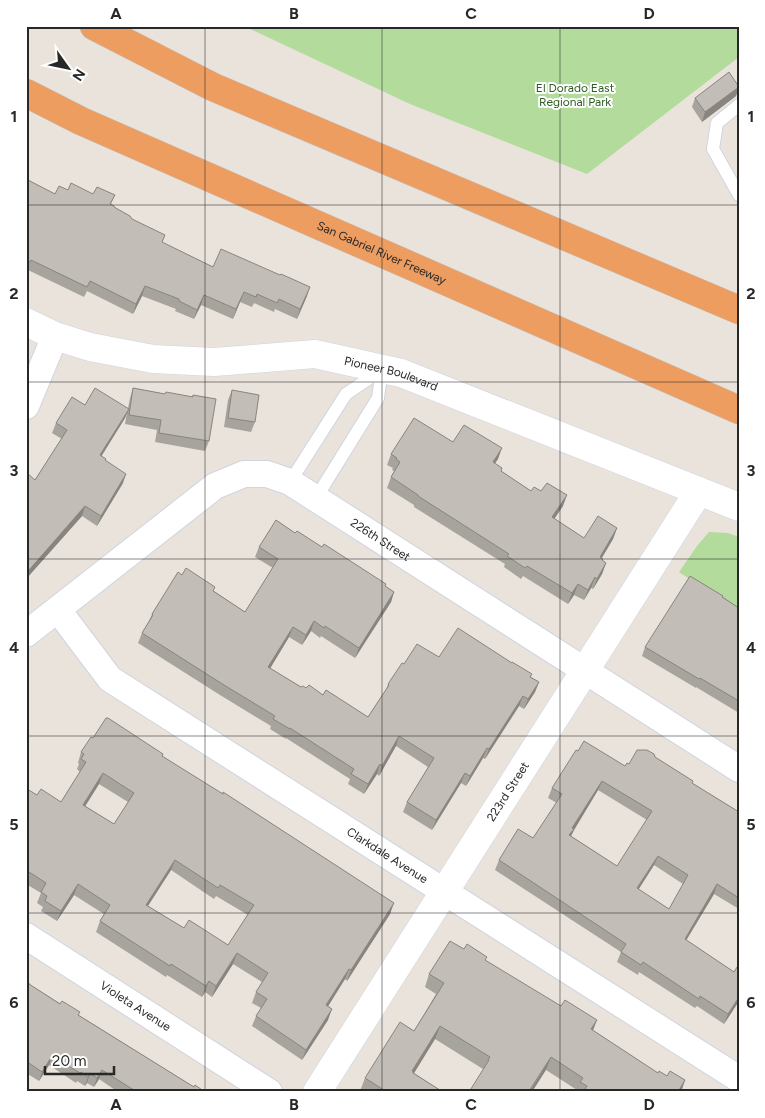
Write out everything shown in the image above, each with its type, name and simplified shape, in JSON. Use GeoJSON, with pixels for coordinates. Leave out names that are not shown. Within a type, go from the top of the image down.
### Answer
{"type":"FeatureCollection","features":[{"type":"Feature","properties":{"kind":"highway"},"geometry":{"type":"LineString","coordinates":[[94,26],[212,87],[739,310]]}},
{"type":"Feature","properties":{"kind":"highway","name":"San Gabriel River Freeway"},"geometry":{"type":"LineString","coordinates":[[26,93],[81,121],[739,410]]}},
{"type":"Feature","properties":{"kind":"street","name":"Pioneer Boulevard"},"geometry":{"type":"LineString","coordinates":[[26,322],[55,336],[90,347],[153,359],[214,362],[315,354],[401,373],[739,507]]}},
{"type":"Feature","properties":{"kind":"street"},"geometry":{"type":"LineString","coordinates":[[26,406],[55,336]]}},
{"type":"Feature","properties":{"kind":"street","name":"226th Street"},"geometry":{"type":"LineString","coordinates":[[26,634],[215,486],[244,474],[267,474],[290,482],[316,498],[739,769]]}},
{"type":"Feature","properties":{"kind":"street","name":"223rd Street"},"geometry":{"type":"LineString","coordinates":[[317,1092],[699,491]]}},
{"type":"Feature","properties":{"kind":"street","name":"Clarkdale Avenue"},"geometry":{"type":"LineString","coordinates":[[58,610],[110,680],[739,1079]]}},
{"type":"Feature","properties":{"kind":"street","name":"Violeta Avenue"},"geometry":{"type":"LineString","coordinates":[[26,936],[269,1092]]}},
{"type":"Feature","properties":{"kind":"lane"},"geometry":{"type":"LineString","coordinates":[[739,105],[718,123],[713,149],[739,195]]}},
{"type":"Feature","properties":{"kind":"lane"},"geometry":{"type":"LineString","coordinates":[[290,482],[346,394],[382,369]]}},
{"type":"Feature","properties":{"kind":"lane"},"geometry":{"type":"LineString","coordinates":[[316,498],[378,398],[382,369]]}},
{"type":"Feature","properties":{"kind":"green space","name":"El Dorado East Regional Park"},"geometry":{"type":"Polygon","coordinates":[[[244,26],[739,26],[739,57],[587,174],[410,104],[244,26]]]}},
{"type":"Feature","properties":{"kind":"green space"},"geometry":{"type":"Polygon","coordinates":[[[709,532],[728,533],[739,537],[739,612],[679,572],[709,532]]]}},
{"type":"Feature","properties":{"kind":"building"},"geometry":{"type":"Polygon","coordinates":[[[729,72],[739,87],[705,112],[695,98],[729,72]]]}},
{"type":"Feature","properties":{"kind":"building"},"geometry":{"type":"Polygon","coordinates":[[[26,179],[55,194],[59,186],[68,190],[71,183],[93,194],[97,187],[115,195],[110,204],[114,207],[132,219],[165,235],[162,242],[213,267],[221,249],[310,287],[300,309],[279,299],[277,303],[257,294],[256,297],[244,292],[236,309],[204,295],[197,310],[179,301],[179,299],[145,286],[136,304],[90,281],[87,287],[31,260],[30,262],[26,261],[26,179]]]}},
{"type":"Feature","properties":{"kind":"building"},"geometry":{"type":"Polygon","coordinates":[[[95,388],[129,409],[100,455],[126,474],[101,516],[85,506],[26,572],[26,474],[35,480],[67,430],[56,423],[72,397],[85,405],[95,388]]]}},
{"type":"Feature","properties":{"kind":"building"},"geometry":{"type":"Polygon","coordinates":[[[133,388],[165,394],[166,392],[216,399],[209,441],[159,433],[161,420],[129,415],[133,388]]]}},
{"type":"Feature","properties":{"kind":"building"},"geometry":{"type":"Polygon","coordinates":[[[232,390],[259,395],[255,422],[228,418],[232,390]]]}},
{"type":"Feature","properties":{"kind":"building"},"geometry":{"type":"Polygon","coordinates":[[[414,418],[453,442],[464,425],[502,448],[493,462],[502,468],[501,471],[531,491],[534,487],[541,491],[547,483],[567,495],[552,517],[584,538],[598,516],[617,528],[600,557],[606,563],[588,590],[578,584],[572,593],[527,566],[525,568],[507,556],[509,554],[391,477],[400,462],[391,454],[414,418]]]}},
{"type":"Feature","properties":{"kind":"building"},"geometry":{"type":"Polygon","coordinates":[[[276,520],[295,533],[297,531],[322,547],[324,544],[386,584],[385,586],[394,592],[359,648],[314,621],[306,635],[293,627],[268,667],[301,687],[306,688],[309,685],[323,695],[326,690],[368,717],[402,663],[404,664],[417,644],[439,657],[458,628],[532,674],[530,677],[539,682],[528,699],[523,696],[470,776],[465,773],[436,820],[407,802],[434,758],[399,736],[382,766],[380,764],[368,784],[351,774],[354,769],[273,719],[275,716],[142,633],[178,572],[182,575],[186,568],[215,587],[213,591],[245,612],[278,559],[259,547],[276,520]]]}},
{"type":"Feature","properties":{"kind":"building"},"geometry":{"type":"Polygon","coordinates":[[[690,576],[739,608],[739,701],[645,647],[690,576]]]}},
{"type":"Feature","properties":{"kind":"building"},"geometry":{"type":"Polygon","coordinates":[[[106,718],[108,718],[163,754],[162,756],[223,794],[223,792],[394,903],[326,1005],[332,1009],[306,1050],[256,1016],[267,999],[256,992],[268,973],[237,953],[216,986],[209,981],[206,986],[171,964],[170,966],[100,921],[110,905],[78,884],[61,911],[45,901],[47,896],[41,892],[46,883],[26,870],[26,791],[27,789],[37,795],[41,789],[61,802],[86,762],[81,759],[84,754],[81,752],[91,737],[93,738],[106,718]],[[103,773],[83,805],[114,824],[134,793],[103,773]],[[175,860],[146,905],[184,928],[189,920],[228,945],[254,905],[220,885],[218,888],[175,860]]]}},
{"type":"Feature","properties":{"kind":"building"},"geometry":{"type":"Polygon","coordinates":[[[584,741],[625,766],[627,763],[629,764],[637,750],[647,750],[693,781],[692,783],[739,812],[739,898],[717,884],[685,939],[734,972],[739,964],[739,997],[728,1014],[700,996],[699,999],[643,962],[641,965],[621,952],[626,944],[499,860],[518,829],[533,838],[562,794],[552,788],[576,750],[578,751],[584,741]],[[602,781],[569,835],[617,866],[652,811],[602,781]],[[658,856],[637,888],[669,909],[688,875],[658,856]]]}},
{"type":"Feature","properties":{"kind":"building"},"geometry":{"type":"Polygon","coordinates":[[[450,941],[464,949],[467,944],[487,957],[485,960],[561,1006],[565,1000],[597,1020],[591,1029],[658,1073],[659,1071],[667,1076],[670,1071],[685,1080],[678,1092],[583,1092],[587,1086],[580,1082],[583,1078],[551,1057],[530,1092],[469,1092],[490,1057],[440,1026],[412,1071],[443,1092],[387,1092],[365,1078],[400,1022],[414,1031],[444,983],[429,974],[450,941]]]}},
{"type":"Feature","properties":{"kind":"building"},"geometry":{"type":"Polygon","coordinates":[[[26,981],[60,1004],[62,1001],[80,1012],[78,1015],[205,1092],[137,1092],[102,1070],[97,1078],[90,1073],[88,1077],[52,1056],[42,1072],[26,1061],[26,981]]]}}]}
